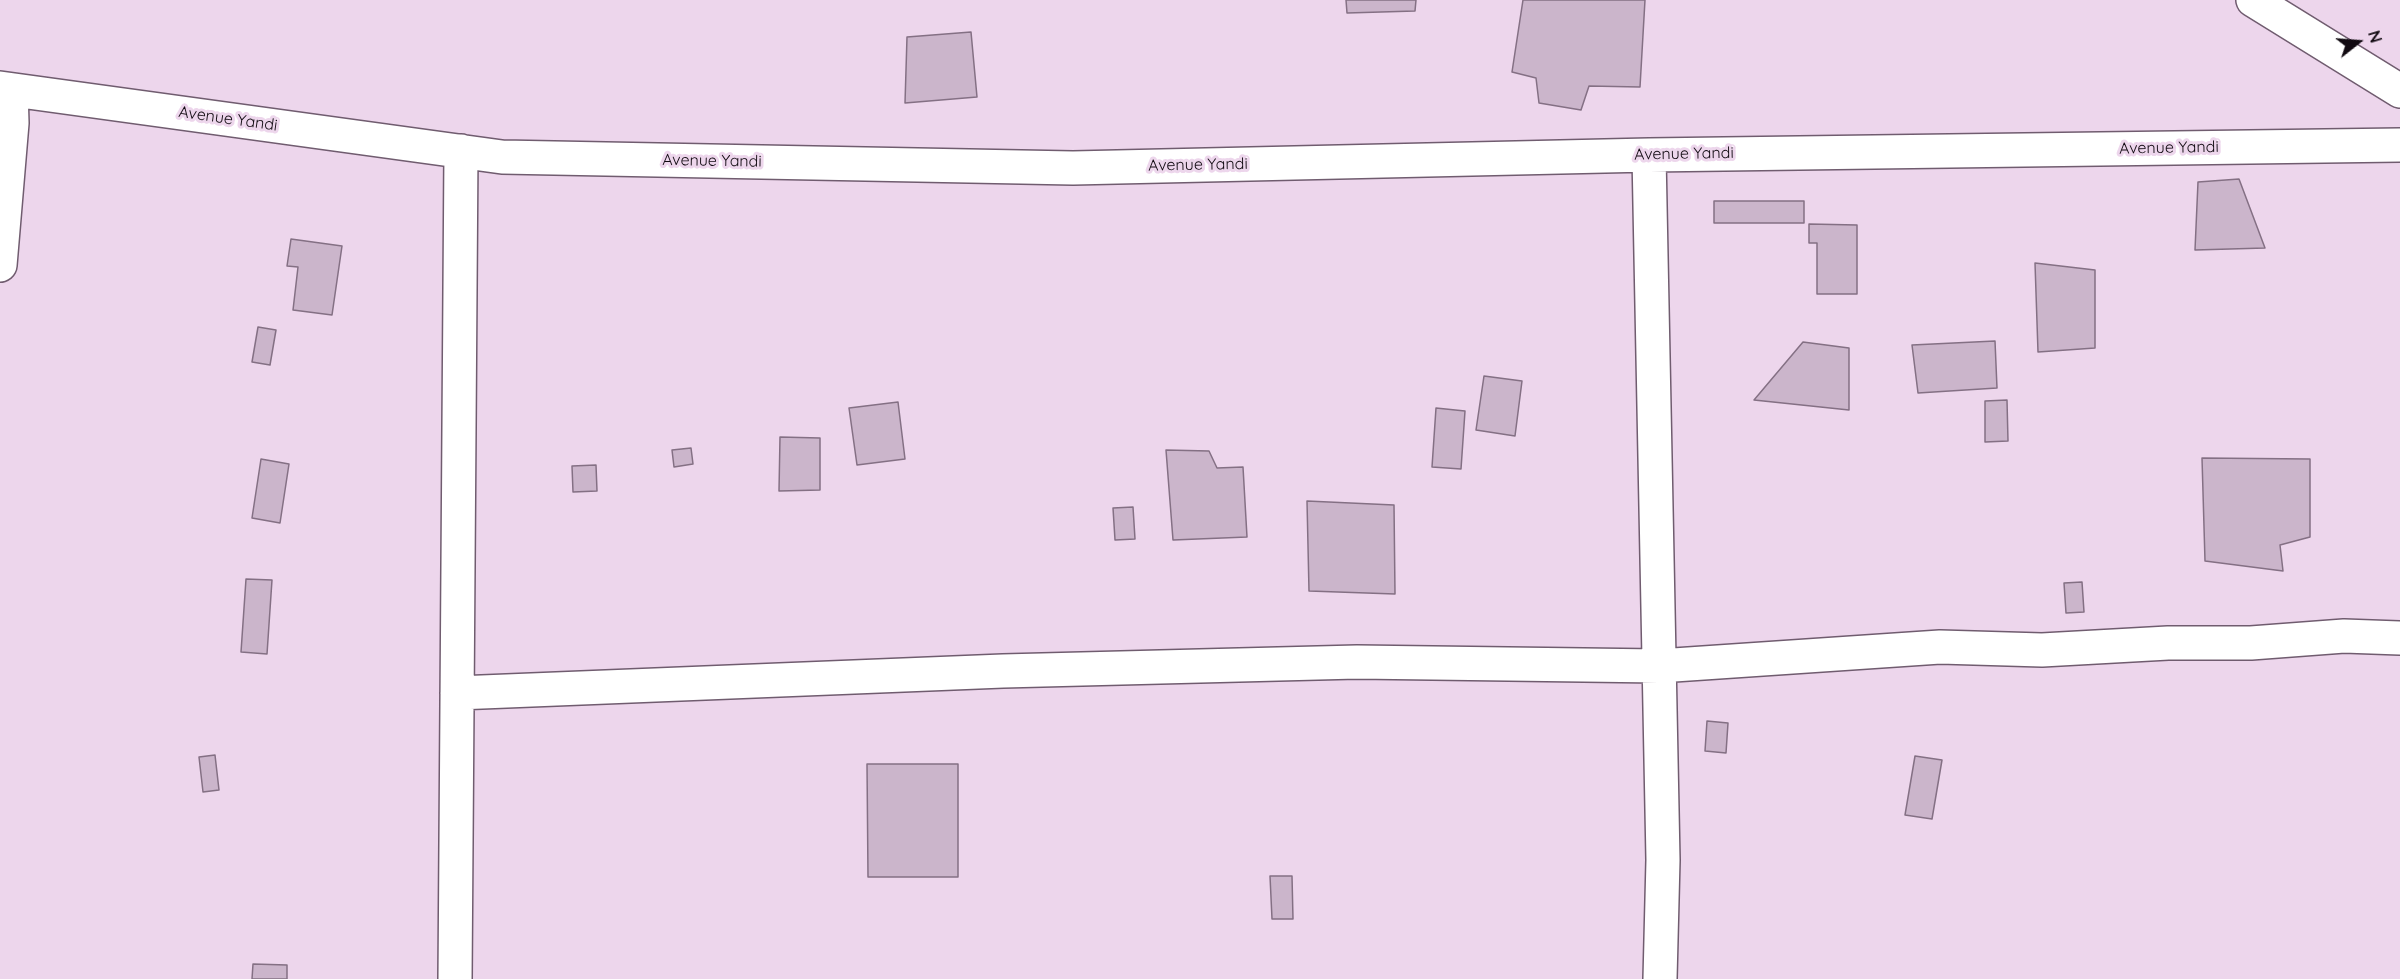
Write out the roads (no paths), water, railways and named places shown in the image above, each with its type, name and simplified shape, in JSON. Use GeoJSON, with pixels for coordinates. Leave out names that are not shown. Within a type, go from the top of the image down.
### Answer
{"type":"FeatureCollection","features":[{"type":"Feature","properties":{"kind":"street"},"geometry":{"type":"LineString","coordinates":[[2253,0],[2400,92]]}},
{"type":"Feature","properties":{"kind":"street"},"geometry":{"type":"LineString","coordinates":[[0,265],[12,123],[6,89]]}},
{"type":"Feature","properties":{"kind":"street","name":"Avenue Yandi"},"geometry":{"type":"LineString","coordinates":[[6,89],[502,157],[1073,168],[1649,155],[2400,145]]}},
{"type":"Feature","properties":{"kind":"street"},"geometry":{"type":"LineString","coordinates":[[455,979],[461,151]]}},
{"type":"Feature","properties":{"kind":"street"},"geometry":{"type":"LineString","coordinates":[[1649,155],[1663,860],[1660,979]]}},
{"type":"Feature","properties":{"kind":"street"},"geometry":{"type":"LineString","coordinates":[[457,693],[1003,671],[1357,662],[1659,666],[1940,647],[2043,650],[2168,643],[2251,643],[2344,636],[2400,638]]}}]}
